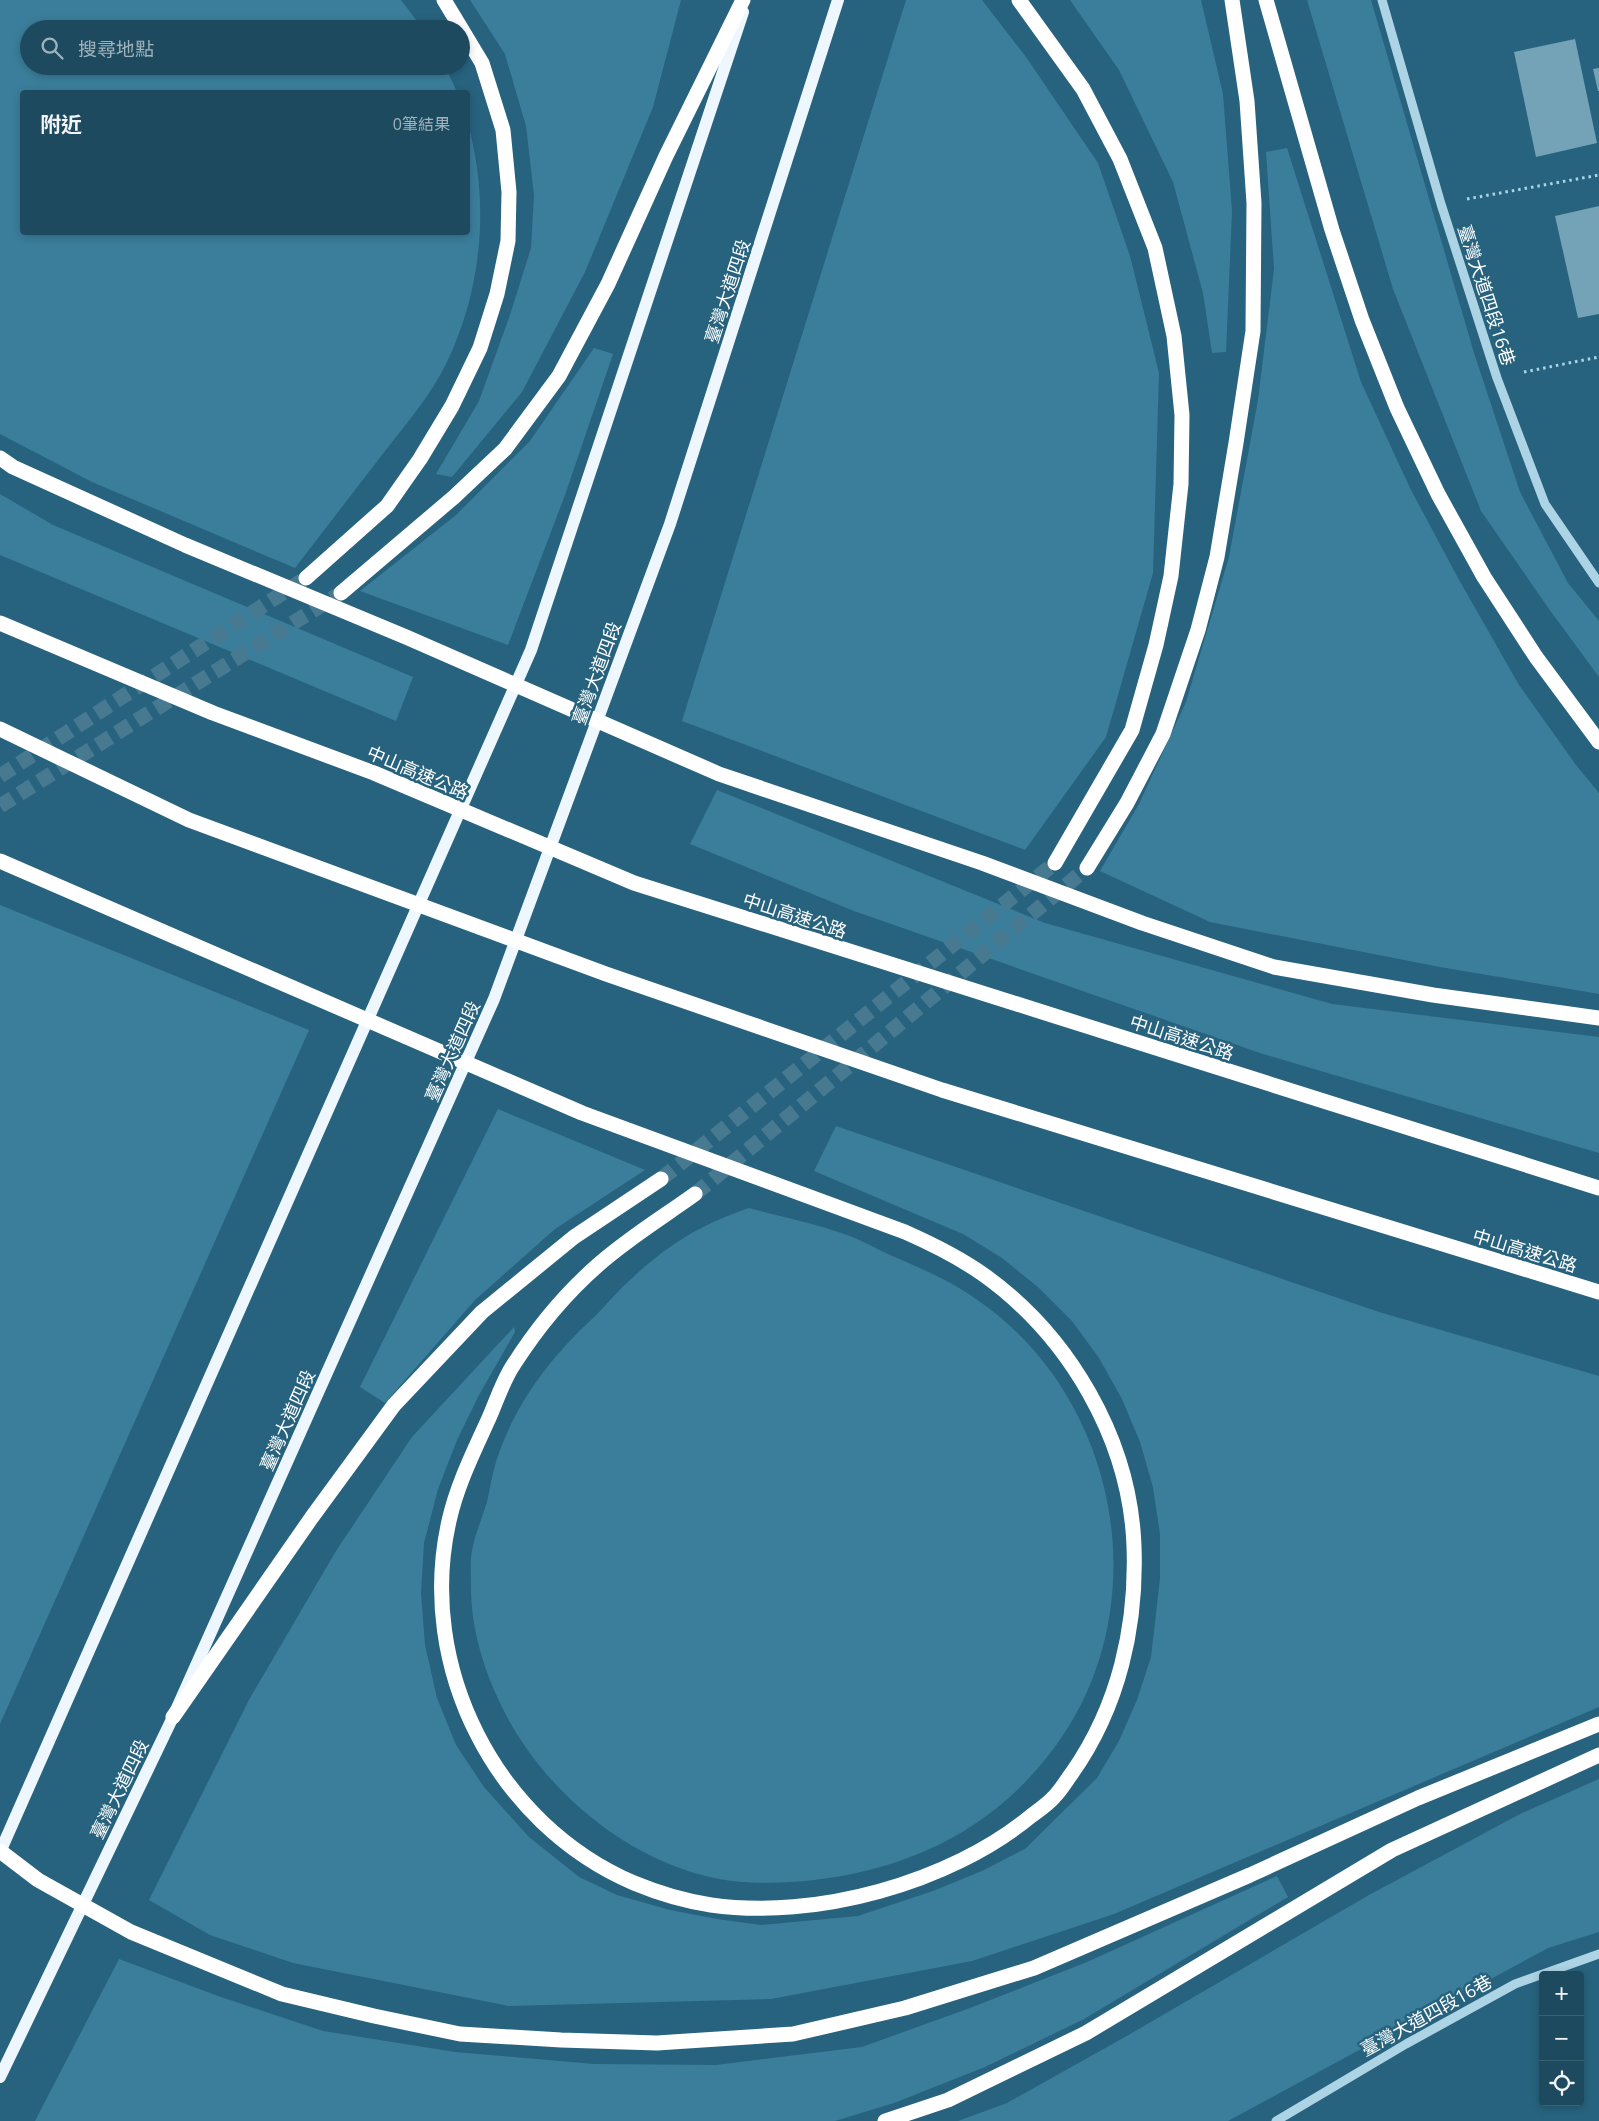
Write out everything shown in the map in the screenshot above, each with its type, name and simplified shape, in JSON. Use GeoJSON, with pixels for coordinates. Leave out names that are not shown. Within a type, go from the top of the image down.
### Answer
{"type":"FeatureCollection","features":[{"type":"Feature","properties":{"kind":"highway"},"geometry":{"type":"LineString","coordinates":[[444,0],[456,20]]}},
{"type":"Feature","properties":{"kind":"highway"},"geometry":{"type":"LineString","coordinates":[[341,593],[454,497],[506,449],[559,376],[608,284],[666,156],[745,0]]}},
{"type":"Feature","properties":{"kind":"highway"},"geometry":{"type":"LineString","coordinates":[[1019,0],[1083,89],[1120,159],[1155,248],[1174,336],[1182,415],[1181,484],[1170,576],[1156,645],[1132,730],[1055,863]]}},
{"type":"Feature","properties":{"kind":"highway"},"geometry":{"type":"LineString","coordinates":[[1087,868],[1127,803],[1163,734],[1198,630],[1217,557],[1253,331],[1254,203],[1247,101],[1232,0]]}},
{"type":"Feature","properties":{"kind":"highway"},"geometry":{"type":"LineString","coordinates":[[1266,0],[1335,240],[1362,320],[1397,408],[1438,494],[1484,577],[1536,656],[1599,742]]}},
{"type":"Feature","properties":{"kind":"highway"},"geometry":{"type":"LineString","coordinates":[[306,578],[387,506],[420,459],[452,406],[480,348],[497,294],[508,241],[509,192],[503,130],[482,63],[470,43]]}},
{"type":"Feature","properties":{"kind":"highway"},"geometry":{"type":"LineString","coordinates":[[0,458],[13,467],[185,545],[406,638],[719,774],[982,863],[1142,923],[1274,967],[1433,996],[1599,1018]]}},
{"type":"Feature","properties":{"kind":"highway","name":"中山高速公路"},"geometry":{"type":"LineString","coordinates":[[0,623],[213,713],[374,773],[634,883],[1599,1188]]}},
{"type":"Feature","properties":{"kind":"highway","name":"中山高速公路"},"geometry":{"type":"LineString","coordinates":[[0,729],[189,820],[606,974],[942,1090],[1599,1292]]}},
{"type":"Feature","properties":{"kind":"highway"},"geometry":{"type":"LineString","coordinates":[[0,861],[582,1113],[905,1232],[944,1250],[982,1273],[1015,1300],[1046,1332],[1077,1374],[1095,1404],[1113,1444],[1126,1486],[1134,1532],[1135,1580],[1130,1626],[1120,1672],[1104,1716],[1082,1758],[1055,1796],[1015,1829],[974,1854],[932,1873],[885,1889],[838,1900],[793,1906],[749,1908],[709,1905],[670,1896],[632,1882],[590,1859],[563,1841],[534,1814],[502,1777],[485,1750],[467,1714],[454,1677],[445,1638],[442,1598],[443,1558],[449,1518],[469,1462],[511,1367],[549,1316],[598,1264],[695,1194]]}},
{"type":"Feature","properties":{"kind":"highway"},"geometry":{"type":"LineString","coordinates":[[173,1717],[312,1517],[394,1405],[482,1312],[574,1237],[661,1179]]}},
{"type":"Feature","properties":{"kind":"highway"},"geometry":{"type":"LineString","coordinates":[[0,1852],[38,1880],[131,1932],[282,1994],[374,2016],[460,2034],[561,2040],[656,2043],[793,2034],[905,2008],[1034,1968],[1418,1798],[1599,1724]]}},
{"type":"Feature","properties":{"kind":"highway"},"geometry":{"type":"LineString","coordinates":[[885,2121],[948,2100],[1086,2033],[1392,1850],[1599,1755]]}},
{"type":"Feature","properties":{"kind":"main road"},"geometry":{"type":"LineString","coordinates":[[0,1852],[531,650],[745,0]]}},
{"type":"Feature","properties":{"kind":"main road","name":"臺灣大道四段"},"geometry":{"type":"LineString","coordinates":[[0,2077],[173,1717],[494,999],[670,524],[838,0]]}},
{"type":"Feature","properties":{"kind":"street","name":"臺灣大道四段16巷"},"geometry":{"type":"LineString","coordinates":[[1382,0],[1441,204],[1497,378],[1545,504],[1599,583]]}},
{"type":"Feature","properties":{"kind":"street","name":"臺灣大道四段16巷"},"geometry":{"type":"LineString","coordinates":[[1276,2121],[1406,2044],[1515,1984],[1599,1954]]}},
{"type":"Feature","properties":{"kind":"path"},"geometry":{"type":"LineString","coordinates":[[1441,204],[1599,175]]}},
{"type":"Feature","properties":{"kind":"path"},"geometry":{"type":"LineString","coordinates":[[1497,378],[1599,357]]}},
{"type":"Feature","properties":{"kind":"shaded area"},"geometry":{"type":"Polygon","coordinates":[[[0,0],[401,0],[416,20],[20,20],[20,75],[449,75],[456,90],[20,90],[20,235],[470,235],[470,133],[479,185],[479,246],[475,277],[468,307],[458,336],[440,376],[410,420],[295,568],[92,482],[0,434],[0,0]]]}},
{"type":"Feature","properties":{"kind":"shaded area"},"geometry":{"type":"Polygon","coordinates":[[[470,0],[681,0],[653,107],[585,272],[522,392],[452,477],[436,474],[479,401],[510,315],[531,248],[534,195],[526,126],[505,54],[470,0]]]}},
{"type":"Feature","properties":{"kind":"shaded area"},"geometry":{"type":"Polygon","coordinates":[[[906,0],[982,0],[1026,57],[1098,163],[1130,256],[1159,373],[1153,573],[1106,737],[1025,850],[682,721],[906,0]]]}},
{"type":"Feature","properties":{"kind":"shaded area"},"geometry":{"type":"Polygon","coordinates":[[[1070,0],[1201,0],[1223,94],[1232,211],[1226,352],[1212,353],[1203,293],[1173,182],[1119,70],[1070,0]]]}},
{"type":"Feature","properties":{"kind":"shaded area"},"geometry":{"type":"Polygon","coordinates":[[[1307,0],[1371,0],[1474,353],[1520,492],[1568,583],[1599,621],[1599,677],[1481,511],[1393,289],[1307,0]]]}},
{"type":"Feature","properties":{"kind":"shaded area"},"geometry":{"type":"Polygon","coordinates":[[[1287,148],[1361,382],[1410,488],[1458,578],[1519,685],[1576,765],[1599,793],[1599,994],[1440,967],[1210,922],[1100,871],[1139,804],[1186,702],[1229,557],[1258,400],[1274,269],[1266,152],[1287,148]]]}},
{"type":"Feature","properties":{"kind":"shaded area"},"geometry":{"type":"Polygon","coordinates":[[[594,348],[613,354],[565,495],[508,645],[360,591],[456,515],[530,441],[594,348]]]}},
{"type":"Feature","properties":{"kind":"shaded area"},"geometry":{"type":"Polygon","coordinates":[[[0,494],[53,525],[413,677],[396,721],[0,555],[0,494]]]}},
{"type":"Feature","properties":{"kind":"shaded area"},"geometry":{"type":"Polygon","coordinates":[[[717,790],[1045,923],[1332,1004],[1599,1037],[1599,1153],[1260,1053],[854,911],[690,844],[717,790]]]}},
{"type":"Feature","properties":{"kind":"shaded area"},"geometry":{"type":"Polygon","coordinates":[[[0,905],[309,1030],[0,1724],[0,905]]]}},
{"type":"Feature","properties":{"kind":"shaded area"},"geometry":{"type":"Polygon","coordinates":[[[498,1109],[645,1170],[555,1229],[475,1300],[385,1403],[360,1387],[498,1109]]]}},
{"type":"Feature","properties":{"kind":"shaded area"},"geometry":{"type":"Polygon","coordinates":[[[836,1126],[1379,1312],[1599,1376],[1599,1707],[1114,1914],[972,1961],[771,1999],[509,2006],[293,1963],[210,1935],[149,1900],[250,1698],[336,1551],[412,1437],[514,1327],[515,1332],[479,1395],[457,1440],[438,1489],[424,1543],[421,1593],[425,1645],[437,1698],[456,1745],[484,1787],[529,1837],[579,1877],[617,1895],[670,1910],[717,1919],[761,1925],[858,1916],[933,1891],[982,1871],[1025,1849],[1097,1778],[1119,1741],[1137,1700],[1151,1657],[1160,1579],[1160,1534],[1153,1487],[1140,1442],[1122,1399],[1099,1358],[1072,1321],[1039,1288],[1002,1258],[963,1234],[814,1171],[836,1126]]]}},
{"type":"Feature","properties":{"kind":"shaded area"},"geometry":{"type":"Polygon","coordinates":[[[749,1208],[844,1234],[932,1274],[976,1299],[1025,1340],[1063,1390],[1091,1446],[1108,1505],[1113,1567],[1107,1629],[1088,1689],[1057,1744],[1008,1799],[950,1839],[919,1854],[851,1874],[794,1882],[732,1881],[697,1874],[662,1861],[629,1844],[569,1798],[543,1770],[521,1740],[503,1709],[489,1678],[479,1647],[471,1598],[472,1551],[487,1502],[496,1462],[523,1402],[547,1367],[623,1286],[655,1258],[699,1229],[749,1208]]]}},
{"type":"Feature","properties":{"kind":"shaded area"},"geometry":{"type":"Polygon","coordinates":[[[1599,1779],[1599,1932],[1548,1948],[1228,2121],[958,2121],[1007,2103],[1125,2037],[1369,1895],[1520,1814],[1599,1779]]]}},
{"type":"Feature","properties":{"kind":"shaded area"},"geometry":{"type":"Polygon","coordinates":[[[1277,1876],[1288,1897],[1084,2019],[985,2067],[894,2103],[835,2121],[35,2121],[119,1959],[218,1996],[323,2031],[455,2052],[594,2064],[716,2065],[862,2047],[970,2008],[1087,1962],[1277,1876]]]}},
{"type":"Feature","properties":{"kind":"building"},"geometry":{"type":"Polygon","coordinates":[[[1575,39],[1597,143],[1536,157],[1514,52],[1575,39]]]}},
{"type":"Feature","properties":{"kind":"building"},"geometry":{"type":"Polygon","coordinates":[[[1599,68],[1599,91],[1598,91],[1593,69],[1599,68]]]}},
{"type":"Feature","properties":{"kind":"building"},"geometry":{"type":"Polygon","coordinates":[[[1599,206],[1599,314],[1578,318],[1555,216],[1599,206]]]}},
{"type":"Feature","properties":{"kind":"tunnel"},"geometry":{"type":"LineString","coordinates":[[0,776],[306,578]]}},
{"type":"Feature","properties":{"kind":"tunnel"},"geometry":{"type":"LineString","coordinates":[[0,806],[341,593]]}},
{"type":"Feature","properties":{"kind":"tunnel"},"geometry":{"type":"LineString","coordinates":[[661,1179],[1055,863]]}},
{"type":"Feature","properties":{"kind":"tunnel"},"geometry":{"type":"LineString","coordinates":[[695,1194],[1087,868]]}}]}
